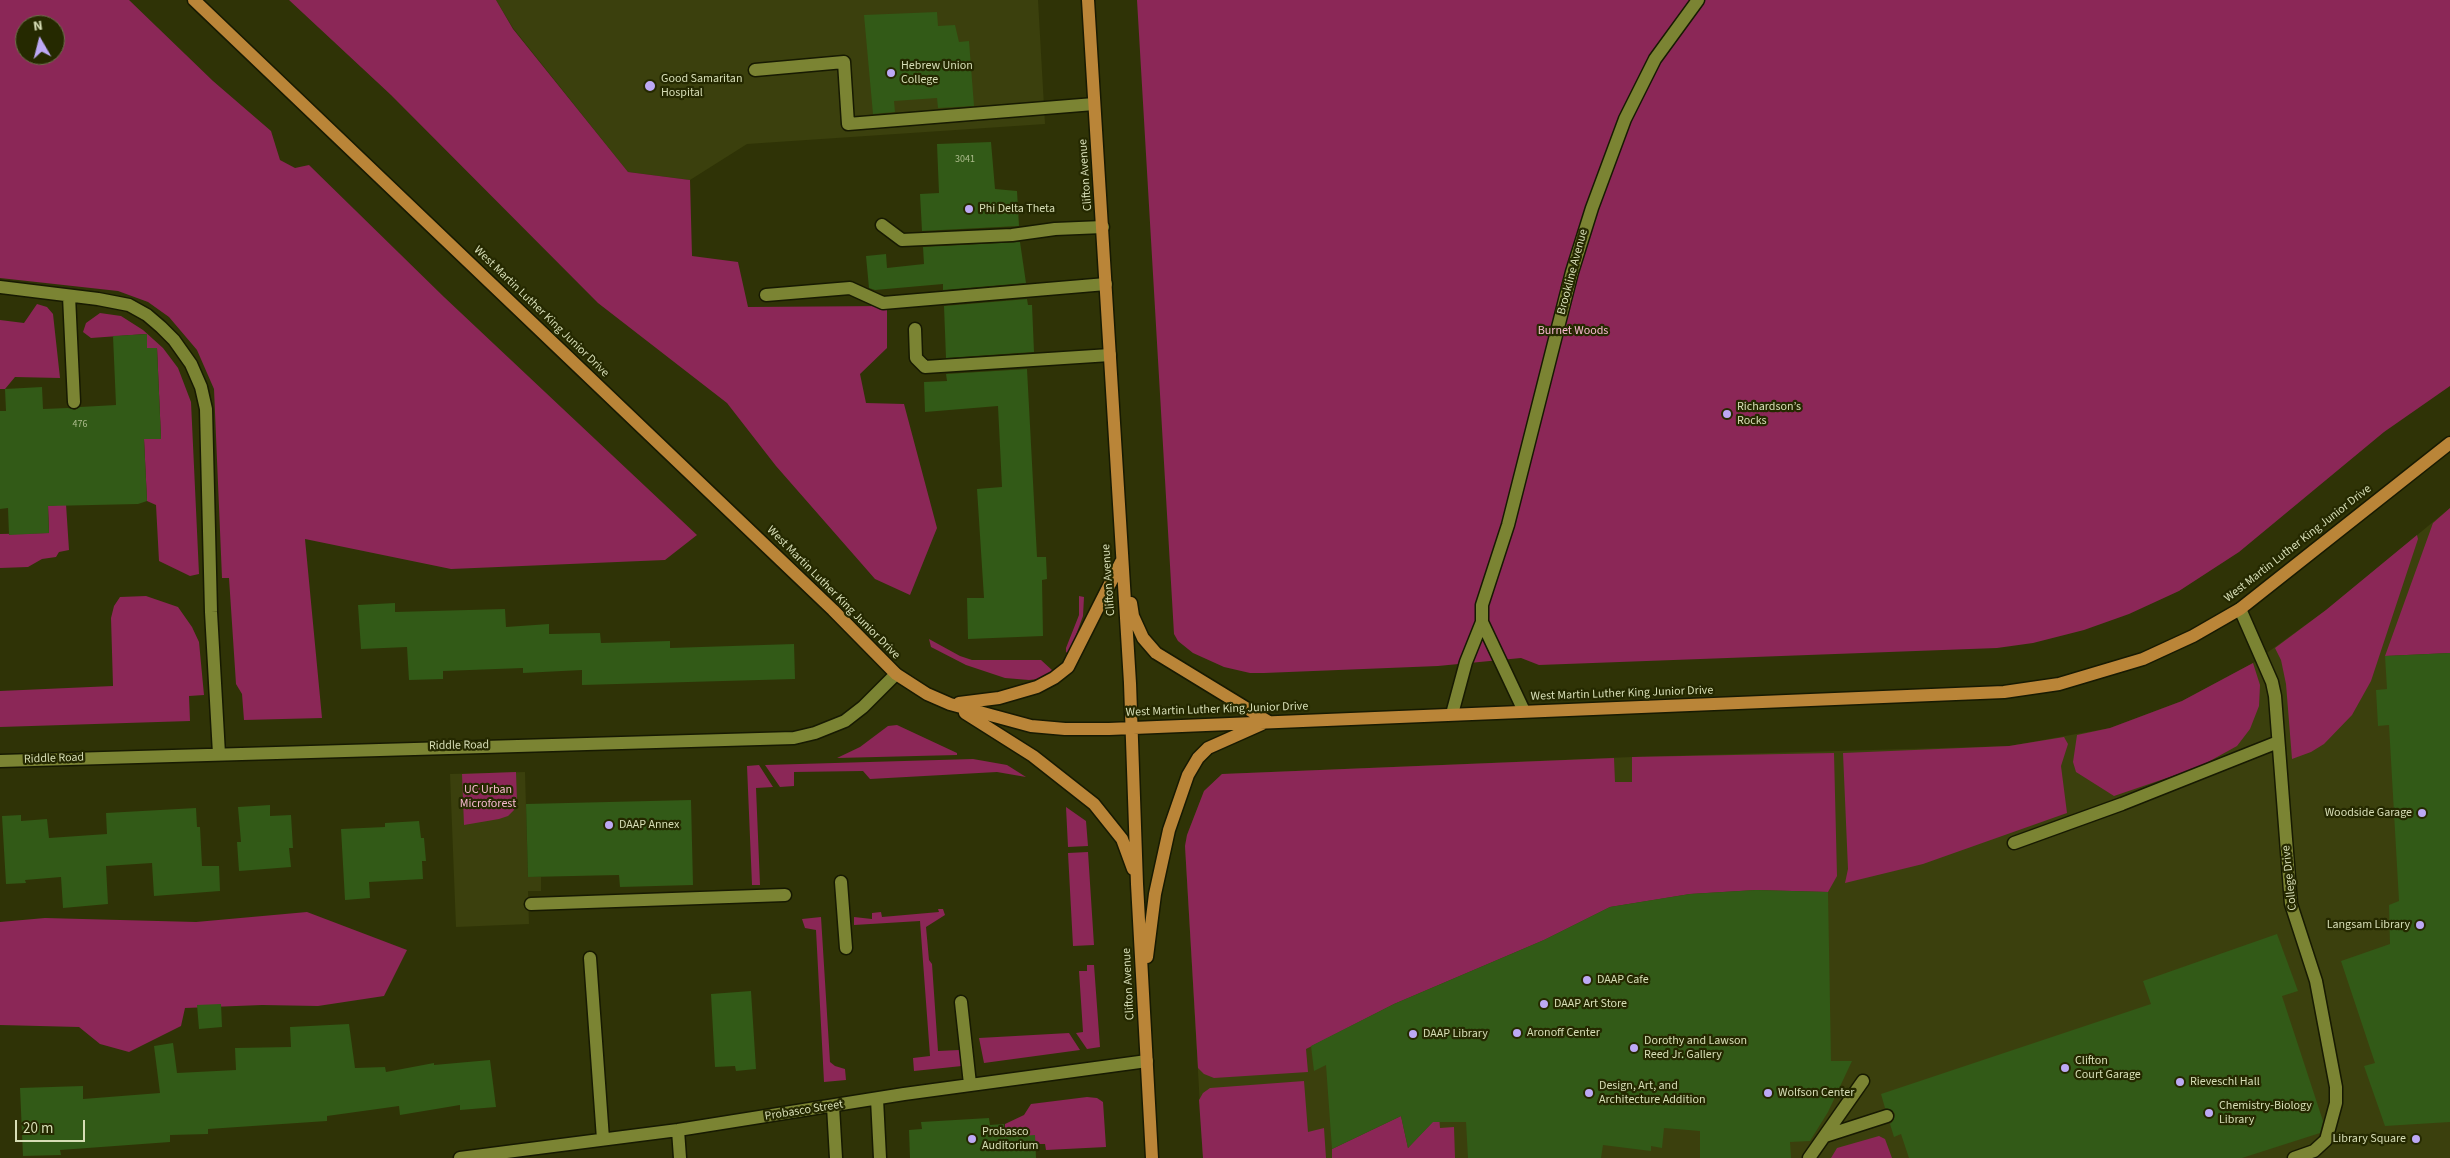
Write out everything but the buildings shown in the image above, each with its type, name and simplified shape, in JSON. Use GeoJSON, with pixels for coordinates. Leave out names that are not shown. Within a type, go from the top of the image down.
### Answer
{"type":"FeatureCollection","features":[{"type":"Feature","properties":{"kind":"main road","name":"West Martin Luther King Junior Drive"},"geometry":{"type":"LineString","coordinates":[[194,0],[813,590],[896,674],[927,694],[950,704],[1031,726],[1065,729],[1132,728],[2004,692],[2059,684],[2143,659],[2193,636],[2240,609],[2450,443]]}},
{"type":"Feature","properties":{"kind":"main road","name":"Clifton Avenue"},"geometry":{"type":"LineString","coordinates":[[1088,0],[1132,728],[1137,884],[1152,1158]]}},
{"type":"Feature","properties":{"kind":"main road"},"geometry":{"type":"LineString","coordinates":[[950,704],[998,698],[1019,692],[1054,678],[1068,667],[1122,559]]}},
{"type":"Feature","properties":{"kind":"main road"},"geometry":{"type":"LineString","coordinates":[[1122,559],[1133,616],[1143,638],[1156,653],[1268,722]]}},
{"type":"Feature","properties":{"kind":"main road"},"geometry":{"type":"LineString","coordinates":[[950,704],[1033,756],[1094,804],[1122,839],[1137,884]]}},
{"type":"Feature","properties":{"kind":"main road"},"geometry":{"type":"LineString","coordinates":[[1143,986],[1155,894],[1167,839],[1188,776],[1198,758],[1208,748],[1268,722]]}},
{"type":"Feature","properties":{"kind":"street","name":"Brookline Avenue"},"geometry":{"type":"LineString","coordinates":[[1452,714],[1466,662],[1482,622],[1482,605],[1508,525],[1572,272],[1592,208],[1625,119],[1655,59],[1698,0]]}},
{"type":"Feature","properties":{"kind":"street"},"geometry":{"type":"LineString","coordinates":[[755,70],[844,62],[848,124],[1094,104]]}},
{"type":"Feature","properties":{"kind":"street"},"geometry":{"type":"LineString","coordinates":[[882,225],[902,240],[1012,235],[1063,228],[1103,226]]}},
{"type":"Feature","properties":{"kind":"street"},"geometry":{"type":"LineString","coordinates":[[766,295],[850,288],[883,303],[1106,284]]}},
{"type":"Feature","properties":{"kind":"street"},"geometry":{"type":"LineString","coordinates":[[0,287],[129,305],[147,315],[174,340],[184,353],[201,387],[206,409],[211,612],[219,754]]}},
{"type":"Feature","properties":{"kind":"street"},"geometry":{"type":"LineString","coordinates":[[69,296],[74,402]]}},
{"type":"Feature","properties":{"kind":"street"},"geometry":{"type":"LineString","coordinates":[[915,329],[916,358],[925,367],[1110,355]]}},
{"type":"Feature","properties":{"kind":"street","name":"College Drive"},"geometry":{"type":"LineString","coordinates":[[2240,609],[2272,682],[2291,904],[2316,981],[2336,1087],[2334,1112],[2326,1140],[2314,1151],[2294,1158]]}},
{"type":"Feature","properties":{"kind":"street"},"geometry":{"type":"LineString","coordinates":[[1482,622],[1524,711]]}},
{"type":"Feature","properties":{"kind":"street","name":"Riddle Road"},"geometry":{"type":"LineString","coordinates":[[0,761],[794,738],[816,734],[845,721],[864,707],[896,674]]}},
{"type":"Feature","properties":{"kind":"street"},"geometry":{"type":"LineString","coordinates":[[2014,843],[2122,804],[2278,742]]}},
{"type":"Feature","properties":{"kind":"street"},"geometry":{"type":"LineString","coordinates":[[841,882],[846,948]]}},
{"type":"Feature","properties":{"kind":"street"},"geometry":{"type":"LineString","coordinates":[[531,904],[785,895]]}},
{"type":"Feature","properties":{"kind":"street"},"geometry":{"type":"LineString","coordinates":[[590,958],[603,1139]]}},
{"type":"Feature","properties":{"kind":"street"},"geometry":{"type":"LineString","coordinates":[[961,1002],[970,1084]]}},
{"type":"Feature","properties":{"kind":"street","name":"Probasco Street"},"geometry":{"type":"LineString","coordinates":[[460,1158],[678,1130],[970,1084],[1147,1061]]}},
{"type":"Feature","properties":{"kind":"street"},"geometry":{"type":"LineString","coordinates":[[1809,1158],[1863,1081]]}},
{"type":"Feature","properties":{"kind":"street"},"geometry":{"type":"LineString","coordinates":[[877,1099],[880,1158]]}},
{"type":"Feature","properties":{"kind":"street"},"geometry":{"type":"LineString","coordinates":[[833,1106],[836,1158]]}},
{"type":"Feature","properties":{"kind":"street"},"geometry":{"type":"LineString","coordinates":[[1825,1136],[1887,1116]]}},
{"type":"Feature","properties":{"kind":"street"},"geometry":{"type":"LineString","coordinates":[[678,1130],[680,1158]]}},
{"type":"Feature","properties":{"kind":"shaded area"},"geometry":{"type":"Polygon","coordinates":[[[496,0],[1038,0],[1045,124],[747,144],[690,180],[628,172],[513,28],[496,0]]]}},
{"type":"Feature","properties":{"kind":"shaded area"},"geometry":{"type":"Polygon","coordinates":[[[2450,508],[2450,1158],[1203,1158],[1185,846],[1187,835],[1204,791],[1222,774],[1632,757],[2009,746],[2110,728],[2182,701],[2253,663],[2326,610],[2450,508]]]}},
{"type":"Feature","properties":{"kind":"shaded area"},"geometry":{"type":"Polygon","coordinates":[[[525,772],[528,877],[541,877],[541,891],[528,891],[529,924],[456,927],[450,774],[525,772]]]}},
{"type":"Feature","properties":{"kind":"green space"},"geometry":{"type":"Polygon","coordinates":[[[0,0],[129,0],[213,81],[271,131],[280,160],[295,168],[309,165],[444,297],[697,535],[665,560],[451,569],[305,539],[322,718],[244,720],[242,694],[236,684],[229,578],[222,578],[214,389],[197,350],[169,317],[148,302],[118,291],[0,278],[0,0]]]}},
{"type":"Feature","properties":{"kind":"green space"},"geometry":{"type":"Polygon","coordinates":[[[289,0],[496,0],[513,29],[628,172],[690,180],[692,256],[738,262],[748,307],[887,306],[887,348],[860,374],[866,403],[904,404],[937,528],[910,595],[875,579],[776,466],[727,403],[598,303],[391,95],[289,0]]]}},
{"type":"Feature","properties":{"kind":"green space","name":"Burnet Woods"},"geometry":{"type":"Polygon","coordinates":[[[1137,0],[2450,0],[2450,386],[2384,432],[2239,552],[2179,591],[2129,614],[2084,630],[2033,643],[1997,648],[1539,665],[1521,658],[1438,666],[1264,673],[1250,673],[1224,667],[1193,653],[1178,641],[1174,634],[1137,0]]]}},
{"type":"Feature","properties":{"kind":"green space"},"geometry":{"type":"Polygon","coordinates":[[[37,304],[47,307],[53,314],[60,378],[15,377],[5,389],[0,389],[0,320],[24,323],[37,304]]]}},
{"type":"Feature","properties":{"kind":"green space"},"geometry":{"type":"Polygon","coordinates":[[[100,313],[121,316],[143,330],[163,348],[178,368],[191,402],[199,574],[190,576],[159,561],[156,505],[147,501],[144,439],[161,438],[157,348],[147,348],[146,334],[91,338],[83,332],[86,323],[100,313]]]}},
{"type":"Feature","properties":{"kind":"green space"},"geometry":{"type":"Polygon","coordinates":[[[66,504],[69,550],[59,552],[56,557],[42,559],[28,567],[0,568],[0,534],[49,533],[48,506],[66,504]]]}},
{"type":"Feature","properties":{"kind":"green space"},"geometry":{"type":"Polygon","coordinates":[[[2450,508],[2450,653],[2385,656],[2433,523],[2450,508]]]}},
{"type":"Feature","properties":{"kind":"green space"},"geometry":{"type":"Polygon","coordinates":[[[2417,535],[2418,539],[2371,681],[2352,715],[2324,744],[2311,752],[2292,759],[2286,684],[2281,660],[2275,648],[2326,610],[2417,535]]]}},
{"type":"Feature","properties":{"kind":"green space"},"geometry":{"type":"Polygon","coordinates":[[[146,596],[178,607],[192,627],[199,642],[204,695],[189,696],[190,721],[0,727],[0,691],[113,686],[111,618],[114,606],[120,597],[146,596]]]}},
{"type":"Feature","properties":{"kind":"green space"},"geometry":{"type":"Polygon","coordinates":[[[1079,596],[1084,597],[1083,616],[1069,654],[1066,652],[1066,648],[1079,615],[1079,596]]]}},
{"type":"Feature","properties":{"kind":"green space"},"geometry":{"type":"Polygon","coordinates":[[[929,639],[960,656],[972,660],[1041,660],[1053,671],[1038,679],[1005,678],[966,665],[931,647],[929,639]]]}},
{"type":"Feature","properties":{"kind":"green space"},"geometry":{"type":"Polygon","coordinates":[[[2253,663],[2260,685],[2259,706],[2250,729],[2237,746],[2199,767],[2114,796],[2076,772],[2073,762],[2077,735],[2110,728],[2182,701],[2253,663]]]}},
{"type":"Feature","properties":{"kind":"green space"},"geometry":{"type":"Polygon","coordinates":[[[897,725],[957,753],[957,755],[837,758],[860,747],[888,726],[897,725]]]}},
{"type":"Feature","properties":{"kind":"green space"},"geometry":{"type":"Polygon","coordinates":[[[2064,737],[2068,744],[2061,766],[2067,813],[1923,864],[1845,883],[1848,869],[1843,753],[2009,746],[2064,737]]]}},
{"type":"Feature","properties":{"kind":"green space"},"geometry":{"type":"Polygon","coordinates":[[[1834,753],[1837,876],[1828,892],[1756,890],[1690,894],[1610,907],[1544,940],[1394,1004],[1306,1049],[1308,1072],[1214,1078],[1204,1074],[1198,1068],[1185,846],[1187,835],[1204,791],[1222,774],[1614,758],[1615,782],[1632,782],[1632,757],[1834,753]]]}},
{"type":"Feature","properties":{"kind":"green space"},"geometry":{"type":"Polygon","coordinates":[[[973,759],[1007,765],[1026,777],[997,772],[870,779],[863,771],[794,772],[794,786],[780,787],[765,765],[973,759]]]}},
{"type":"Feature","properties":{"kind":"green space"},"geometry":{"type":"Polygon","coordinates":[[[759,765],[773,787],[756,788],[760,885],[752,885],[747,766],[759,765]]]}},
{"type":"Feature","properties":{"kind":"green space","name":"UC Urban Microforest"},"geometry":{"type":"Polygon","coordinates":[[[516,772],[517,802],[514,810],[508,816],[499,819],[464,825],[462,774],[516,772]]]}},
{"type":"Feature","properties":{"kind":"green space"},"geometry":{"type":"Polygon","coordinates":[[[1066,807],[1086,821],[1088,846],[1068,847],[1066,807]]]}},
{"type":"Feature","properties":{"kind":"green space"},"geometry":{"type":"Polygon","coordinates":[[[1088,852],[1094,945],[1073,946],[1068,853],[1088,852]]]}},
{"type":"Feature","properties":{"kind":"green space"},"geometry":{"type":"Polygon","coordinates":[[[938,909],[943,909],[945,915],[926,927],[929,960],[932,964],[938,1051],[959,1050],[962,1066],[914,1071],[913,1058],[930,1056],[920,921],[854,925],[854,917],[872,919],[872,913],[881,912],[882,917],[939,912],[938,909]]]}},
{"type":"Feature","properties":{"kind":"green space"},"geometry":{"type":"Polygon","coordinates":[[[307,912],[407,950],[384,996],[318,1006],[262,1005],[185,1008],[181,1026],[129,1052],[100,1044],[79,1027],[0,1025],[0,922],[45,918],[196,922],[307,912]]]}},
{"type":"Feature","properties":{"kind":"green space"},"geometry":{"type":"Polygon","coordinates":[[[821,917],[830,1062],[835,1066],[845,1069],[846,1080],[824,1082],[816,930],[805,928],[802,919],[821,917]]]}},
{"type":"Feature","properties":{"kind":"green space"},"geometry":{"type":"Polygon","coordinates":[[[1087,965],[1094,965],[1100,1047],[1087,1049],[1076,1033],[1083,1032],[1079,971],[1087,971],[1087,965]]]}},
{"type":"Feature","properties":{"kind":"green space"},"geometry":{"type":"Polygon","coordinates":[[[1069,1033],[1080,1050],[984,1063],[979,1038],[1069,1033]]]}},
{"type":"Feature","properties":{"kind":"green space"},"geometry":{"type":"Polygon","coordinates":[[[1304,1081],[1308,1132],[1324,1128],[1326,1158],[1203,1158],[1199,1100],[1203,1093],[1210,1088],[1304,1081]]]}},
{"type":"Feature","properties":{"kind":"green space"},"geometry":{"type":"Polygon","coordinates":[[[1087,1097],[1097,1098],[1103,1102],[1106,1147],[1046,1150],[1045,1144],[1035,1144],[1005,1137],[1005,1124],[1024,1115],[1031,1104],[1087,1097]]]}},
{"type":"Feature","properties":{"kind":"green space"},"geometry":{"type":"Polygon","coordinates":[[[1439,1115],[1440,1128],[1454,1127],[1455,1158],[1332,1158],[1332,1149],[1401,1116],[1408,1148],[1439,1115]]]}},
{"type":"Feature","properties":{"kind":"green space"},"geometry":{"type":"Polygon","coordinates":[[[1879,1136],[1885,1139],[1892,1158],[1831,1158],[1837,1148],[1879,1136]]]}},
{"type":"Feature","properties":{"kind":"place","name":"Hebrew Union College"},"geometry":{"type":"Point","coordinates":[891,73]}},
{"type":"Feature","properties":{"kind":"place","name":"Good Samaritan Hospital"},"geometry":{"type":"Point","coordinates":[650,86]}},
{"type":"Feature","properties":{"kind":"place","name":"Phi Delta Theta"},"geometry":{"type":"Point","coordinates":[969,209]}},
{"type":"Feature","properties":{"kind":"place","name":"Richardson’s Rocks"},"geometry":{"type":"Point","coordinates":[1727,414]}},
{"type":"Feature","properties":{"kind":"place","name":"Woodside Garage"},"geometry":{"type":"Point","coordinates":[2422,813]}},
{"type":"Feature","properties":{"kind":"place","name":"DAAP Annex"},"geometry":{"type":"Point","coordinates":[609,825]}},
{"type":"Feature","properties":{"kind":"place","name":"Langsam Library"},"geometry":{"type":"Point","coordinates":[2420,925]}},
{"type":"Feature","properties":{"kind":"place","name":"DAAP Cafe"},"geometry":{"type":"Point","coordinates":[1587,980]}},
{"type":"Feature","properties":{"kind":"place","name":"DAAP Art Store"},"geometry":{"type":"Point","coordinates":[1544,1004]}},
{"type":"Feature","properties":{"kind":"place","name":"Aronoff Center"},"geometry":{"type":"Point","coordinates":[1517,1033]}},
{"type":"Feature","properties":{"kind":"place","name":"DAAP Library"},"geometry":{"type":"Point","coordinates":[1413,1034]}},
{"type":"Feature","properties":{"kind":"place","name":"Dorothy and Lawson Reed Jr. Gallery"},"geometry":{"type":"Point","coordinates":[1634,1048]}},
{"type":"Feature","properties":{"kind":"place","name":"Clifton Court Garage"},"geometry":{"type":"Point","coordinates":[2065,1068]}},
{"type":"Feature","properties":{"kind":"place","name":"Rieveschl Hall"},"geometry":{"type":"Point","coordinates":[2180,1082]}},
{"type":"Feature","properties":{"kind":"place","name":"Design, Art, and Architecture Addition"},"geometry":{"type":"Point","coordinates":[1589,1093]}},
{"type":"Feature","properties":{"kind":"place","name":"Wolfson Center"},"geometry":{"type":"Point","coordinates":[1768,1093]}},
{"type":"Feature","properties":{"kind":"place","name":"Chemistry-Biology Library"},"geometry":{"type":"Point","coordinates":[2209,1113]}},
{"type":"Feature","properties":{"kind":"place","name":"Probasco Auditorium"},"geometry":{"type":"Point","coordinates":[972,1139]}},
{"type":"Feature","properties":{"kind":"place","name":"Library Square"},"geometry":{"type":"Point","coordinates":[2416,1139]}}]}
